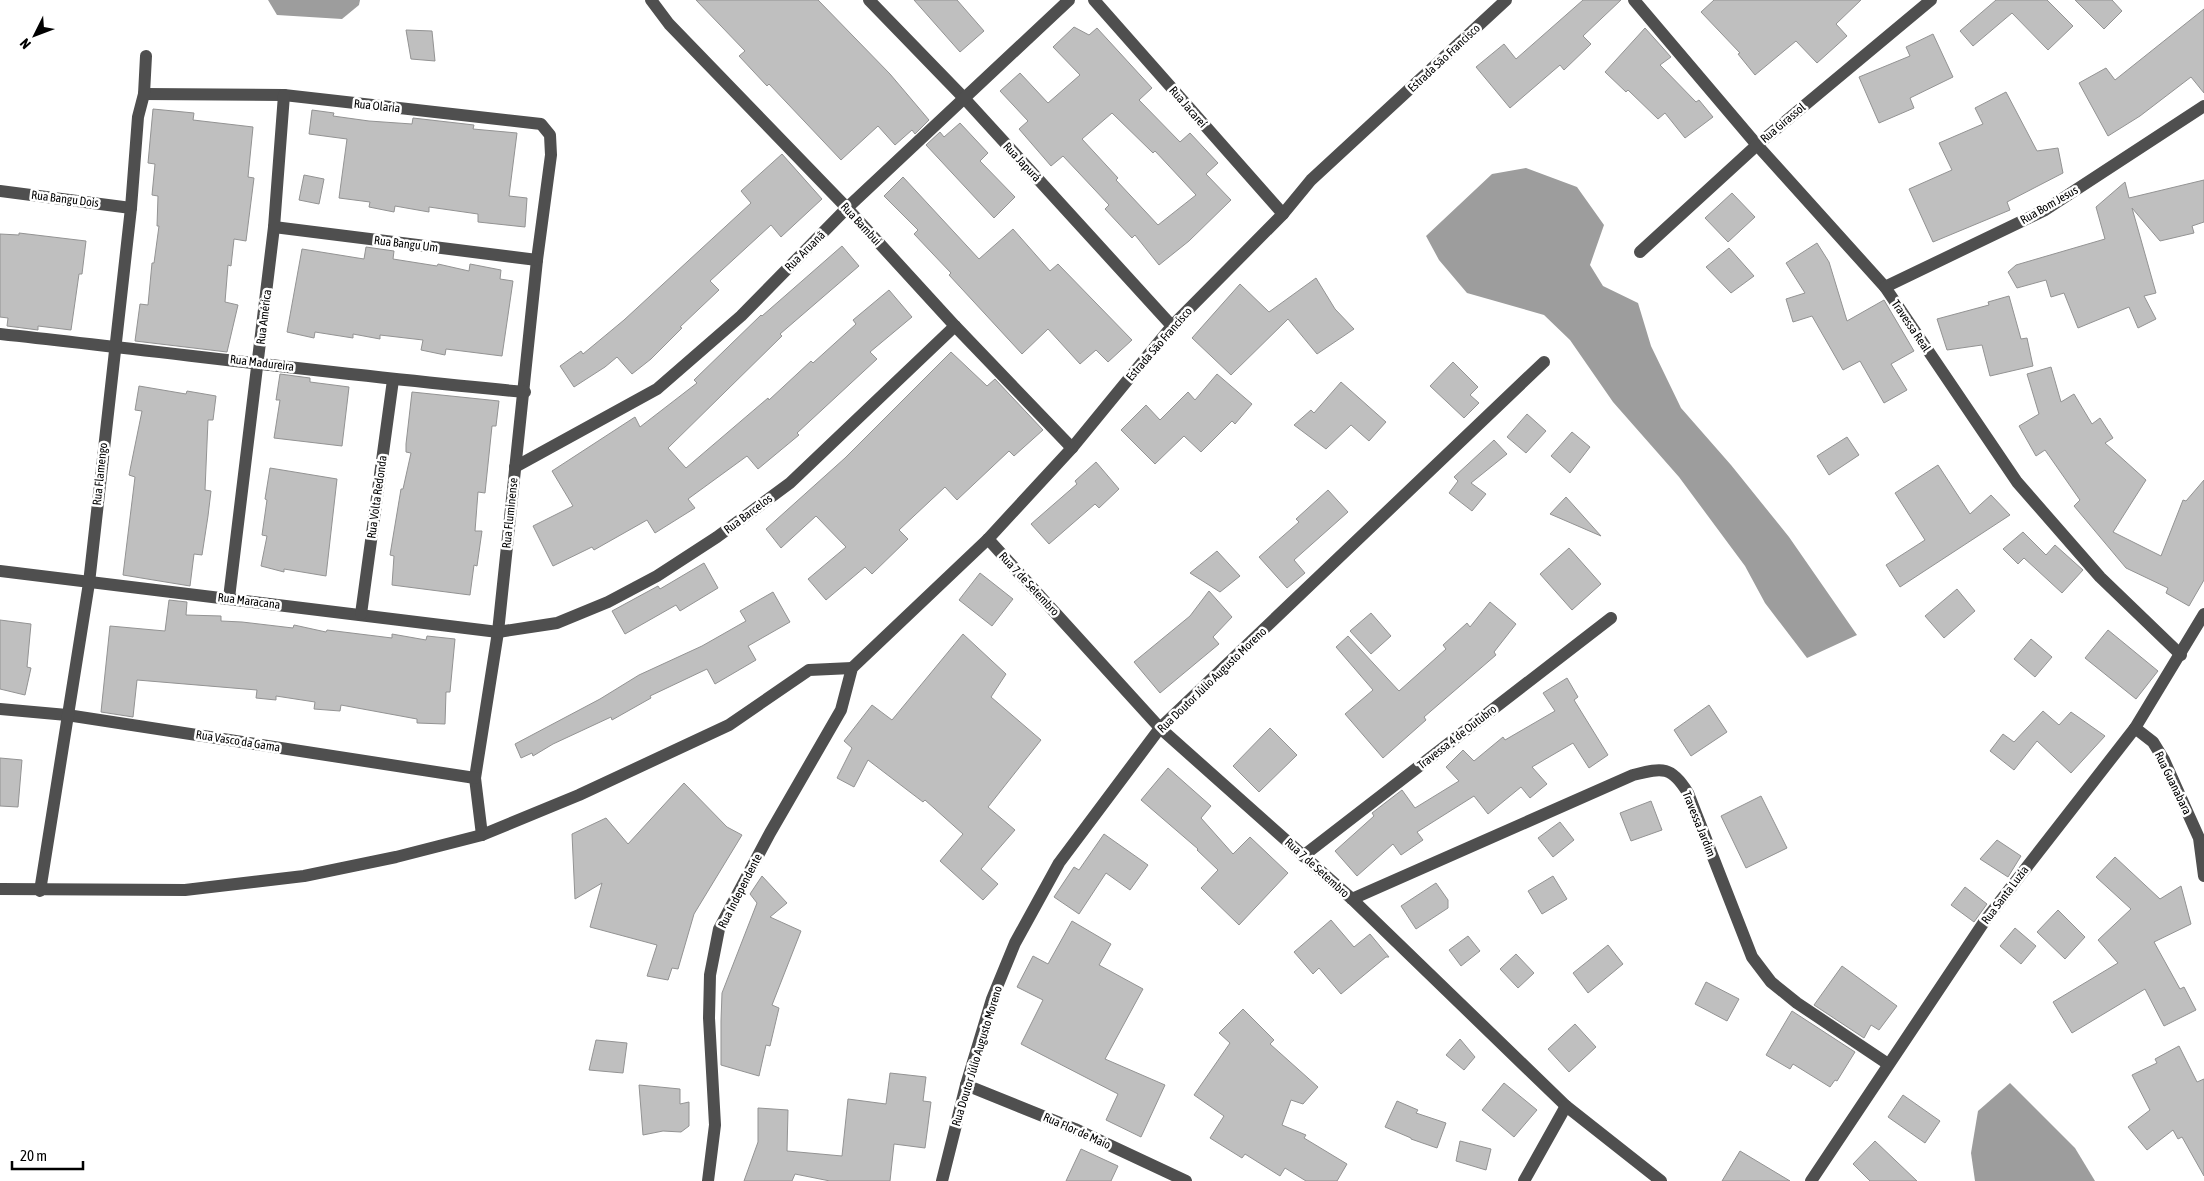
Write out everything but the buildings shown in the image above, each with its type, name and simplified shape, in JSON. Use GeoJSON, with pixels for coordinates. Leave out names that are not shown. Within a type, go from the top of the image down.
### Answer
{"type":"FeatureCollection","features":[{"type":"Feature","properties":{"kind":"street","name":"Rua Bambui"},"geometry":{"type":"LineString","coordinates":[[651,0],[670,24],[847,208],[954,326],[1072,448]]}},
{"type":"Feature","properties":{"kind":"street","name":"Rua Japurá"},"geometry":{"type":"LineString","coordinates":[[869,0],[964,98],[1172,326]]}},
{"type":"Feature","properties":{"kind":"street","name":"Rua Aruanã"},"geometry":{"type":"LineString","coordinates":[[515,467],[657,389],[741,316],[847,208],[1069,0]]}},
{"type":"Feature","properties":{"kind":"street","name":"Rua Jacareí"},"geometry":{"type":"LineString","coordinates":[[1094,0],[1283,214]]}},
{"type":"Feature","properties":{"kind":"street","name":"Estrada São Francisco"},"geometry":{"type":"LineString","coordinates":[[852,668],[988,539],[1072,448],[1172,326],[1283,214],[1311,180],[1506,0]]}},
{"type":"Feature","properties":{"kind":"street","name":"Travessa Real"},"geometry":{"type":"LineString","coordinates":[[1634,0],[1757,145],[1885,287],[2017,482],[2100,577],[2181,655]]}},
{"type":"Feature","properties":{"kind":"street","name":"Rua Girassol"},"geometry":{"type":"LineString","coordinates":[[1640,252],[1757,145],[1931,0]]}},
{"type":"Feature","properties":{"kind":"street","name":"Rua Flamengo"},"geometry":{"type":"LineString","coordinates":[[40,891],[88,583],[131,208],[138,117],[144,94],[146,56]]}},
{"type":"Feature","properties":{"kind":"street","name":"Rua Olaria"},"geometry":{"type":"LineString","coordinates":[[144,94],[284,95],[541,124],[550,135],[551,146],[545,189]]}},
{"type":"Feature","properties":{"kind":"street","name":"Rua América"},"geometry":{"type":"LineString","coordinates":[[229,598],[274,227],[284,95]]}},
{"type":"Feature","properties":{"kind":"street","name":"Rua Bom Jesus"},"geometry":{"type":"LineString","coordinates":[[1885,287],[2045,210],[2204,106]]}},
{"type":"Feature","properties":{"kind":"street","name":"Rua Fluminense"},"geometry":{"type":"LineString","coordinates":[[482,836],[475,778],[498,632],[545,189]]}},
{"type":"Feature","properties":{"kind":"street","name":"Rua Bangu Dois"},"geometry":{"type":"LineString","coordinates":[[0,191],[131,208]]}},
{"type":"Feature","properties":{"kind":"street","name":"Rua Bangu Um"},"geometry":{"type":"LineString","coordinates":[[274,227],[537,260]]}},
{"type":"Feature","properties":{"kind":"street","name":"Rua Barcelos"},"geometry":{"type":"LineString","coordinates":[[498,632],[557,623],[600,605],[658,576],[717,537],[790,483],[954,326]]}},
{"type":"Feature","properties":{"kind":"street","name":"Rua Madureira"},"geometry":{"type":"LineString","coordinates":[[0,334],[258,362],[393,380],[524,392]]}},
{"type":"Feature","properties":{"kind":"street","name":"Rua Doutor Júlio Augusto Moreno"},"geometry":{"type":"LineString","coordinates":[[942,1181],[966,1085],[992,999],[1015,943],[1059,863],[1160,728],[1544,362]]}},
{"type":"Feature","properties":{"kind":"street","name":"Rua Volta Redonda"},"geometry":{"type":"LineString","coordinates":[[361,614],[393,380]]}},
{"type":"Feature","properties":{"kind":"street","name":"Rua 7 de Setembro"},"geometry":{"type":"LineString","coordinates":[[988,539],[1160,728],[1352,899],[1566,1106],[1661,1181]]}},
{"type":"Feature","properties":{"kind":"street","name":"Rua Maracana"},"geometry":{"type":"LineString","coordinates":[[0,571],[498,632]]}},
{"type":"Feature","properties":{"kind":"street","name":"Rua Santa Luzia"},"geometry":{"type":"LineString","coordinates":[[1811,1181],[1984,922],[2135,728],[2181,655],[2204,614]]}},
{"type":"Feature","properties":{"kind":"street","name":"Travessa 4 de Outubro"},"geometry":{"type":"LineString","coordinates":[[1303,856],[1611,618]]}},
{"type":"Feature","properties":{"kind":"street","name":"Rua Independente"},"geometry":{"type":"LineString","coordinates":[[708,1181],[715,1125],[709,1018],[710,975],[719,929],[770,833],[840,710],[852,668]]}},
{"type":"Feature","properties":{"kind":"street"},"geometry":{"type":"LineString","coordinates":[[0,889],[40,891],[185,890],[304,876],[396,857],[482,836],[579,796],[729,725],[810,670],[852,668]]}},
{"type":"Feature","properties":{"kind":"street","name":"Rua Vasco da Gama"},"geometry":{"type":"LineString","coordinates":[[0,709],[67,715],[475,778]]}},
{"type":"Feature","properties":{"kind":"street","name":"Rua Guanabara"},"geometry":{"type":"LineString","coordinates":[[2135,728],[2153,742],[2164,760],[2199,838],[2204,876]]}},
{"type":"Feature","properties":{"kind":"street","name":"Travessa Jardim"},"geometry":{"type":"LineString","coordinates":[[1352,899],[1633,775],[1661,769],[1671,771],[1679,778],[1688,793],[1752,957],[1771,982],[1797,1003],[1888,1064]]}},
{"type":"Feature","properties":{"kind":"street","name":"Rua Flor de Maio"},"geometry":{"type":"LineString","coordinates":[[966,1085],[1075,1129],[1186,1181]]}},
{"type":"Feature","properties":{"kind":"street"},"geometry":{"type":"LineString","coordinates":[[1524,1181],[1566,1106]]}},
{"type":"Feature","properties":{"kind":"shaded area"},"geometry":{"type":"Polygon","coordinates":[[[268,0],[360,0],[359,5],[342,19],[277,15],[268,0]]]}},
{"type":"Feature","properties":{"kind":"shaded area"},"geometry":{"type":"Polygon","coordinates":[[[1526,168],[1577,187],[1604,225],[1590,265],[1603,286],[1638,303],[1651,346],[1681,408],[1731,465],[1789,537],[1857,635],[1807,658],[1765,603],[1745,566],[1679,477],[1613,402],[1570,340],[1544,315],[1467,293],[1439,260],[1426,236],[1492,174],[1526,168]]]}},
{"type":"Feature","properties":{"kind":"shaded area"},"geometry":{"type":"Polygon","coordinates":[[[2010,1083],[2075,1148],[2095,1181],[1975,1181],[1971,1153],[1978,1111],[2010,1083]]]}}]}
